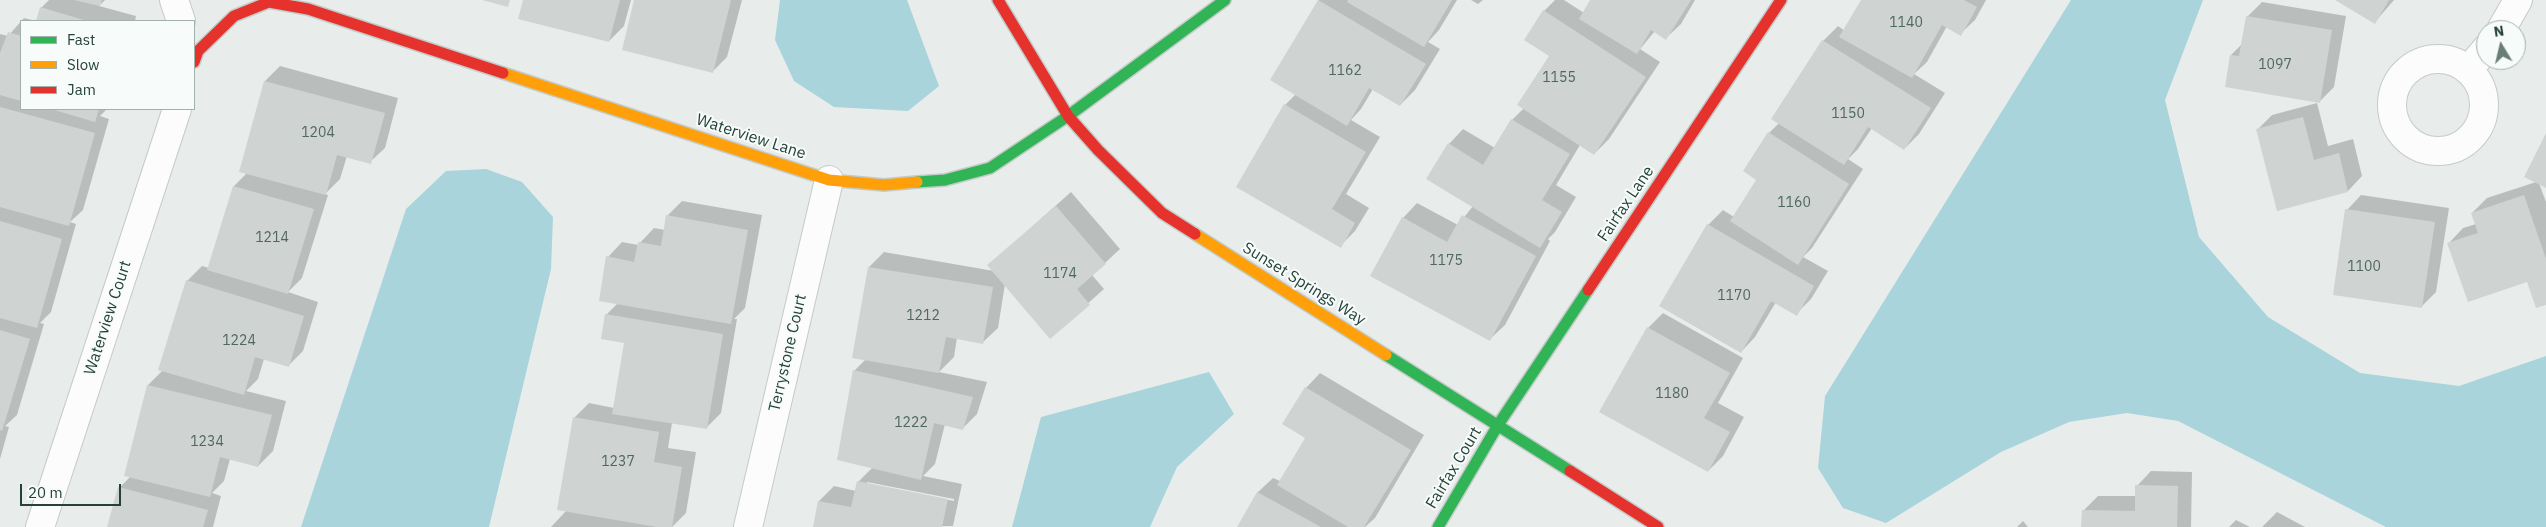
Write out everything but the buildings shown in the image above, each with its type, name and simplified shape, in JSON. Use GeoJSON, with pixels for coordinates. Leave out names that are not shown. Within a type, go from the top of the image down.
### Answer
{"type":"FeatureCollection","features":[{"type":"Feature","properties":{"kind":"street"},"geometry":{"type":"LineString","coordinates":[[174,0],[181,20]]}},
{"type":"Feature","properties":{"kind":"street","name":"Sunset Springs Way"},"geometry":{"type":"LineString","coordinates":[[998,0],[1068,116],[1098,150],[1162,213],[1658,527]]}},
{"type":"Feature","properties":{"kind":"street","name":"Waterview Lane"},"geometry":{"type":"LineString","coordinates":[[195,52],[234,16],[269,1],[308,9],[829,180],[884,185],[945,180],[990,168],[1068,116],[1225,0]]}},
{"type":"Feature","properties":{"kind":"street","name":"Fairfax Lane"},"geometry":{"type":"LineString","coordinates":[[1498,425],[1781,0]]}},
{"type":"Feature","properties":{"kind":"street"},"geometry":{"type":"LineString","coordinates":[[2507,20],[2518,0]]}},
{"type":"Feature","properties":{"kind":"street","name":"Waterview Court"},"geometry":{"type":"LineString","coordinates":[[40,527],[177,110]]}},
{"type":"Feature","properties":{"kind":"street","name":"Terrystone Court"},"geometry":{"type":"LineString","coordinates":[[748,527],[829,180]]}},
{"type":"Feature","properties":{"kind":"street","name":"Fairfax Court"},"geometry":{"type":"LineString","coordinates":[[1438,527],[1498,425]]}},
{"type":"Feature","properties":{"kind":"water"},"geometry":{"type":"Polygon","coordinates":[[[780,0],[907,0],[939,86],[908,111],[834,107],[794,81],[775,40],[780,0]]]}},
{"type":"Feature","properties":{"kind":"water"},"geometry":{"type":"Polygon","coordinates":[[[2071,0],[2203,0],[2165,100],[2199,237],[2268,317],[2360,373],[2459,386],[2546,356],[2546,527],[2386,527],[2178,421],[2127,413],[2069,422],[2001,452],[1886,523],[1843,508],[1818,468],[1825,396],[2071,0]]]}},
{"type":"Feature","properties":{"kind":"water"},"geometry":{"type":"Polygon","coordinates":[[[486,169],[522,182],[553,217],[551,269],[489,527],[301,527],[406,209],[446,171],[486,169]]]}},
{"type":"Feature","properties":{"kind":"water"},"geometry":{"type":"Polygon","coordinates":[[[1209,372],[1234,414],[1177,467],[1150,527],[1012,527],[1041,417],[1209,372]]]}},
{"type":"Feature","properties":{"kind":"traffic: fast"},"geometry":{"type":"LineString","coordinates":[[917,182],[945,180],[990,168],[1068,116],[1225,0]]}},
{"type":"Feature","properties":{"kind":"traffic: fast"},"geometry":{"type":"LineString","coordinates":[[1438,527],[1498,425],[1588,290]]}},
{"type":"Feature","properties":{"kind":"traffic: fast"},"geometry":{"type":"LineString","coordinates":[[1386,355],[1570,471]]}},
{"type":"Feature","properties":{"kind":"traffic: slow"},"geometry":{"type":"LineString","coordinates":[[503,73],[829,180],[884,185],[917,182]]}},
{"type":"Feature","properties":{"kind":"traffic: slow"},"geometry":{"type":"LineString","coordinates":[[1195,234],[1386,355]]}},
{"type":"Feature","properties":{"kind":"traffic: jam"},"geometry":{"type":"LineString","coordinates":[[998,0],[1068,116],[1098,150],[1162,213],[1195,234]]}},
{"type":"Feature","properties":{"kind":"traffic: jam"},"geometry":{"type":"LineString","coordinates":[[1588,290],[1781,0]]}},
{"type":"Feature","properties":{"kind":"traffic: jam"},"geometry":{"type":"LineString","coordinates":[[195,59],[198,51],[234,16],[269,2],[308,9],[503,73]]}},
{"type":"Feature","properties":{"kind":"traffic: jam"},"geometry":{"type":"LineString","coordinates":[[1570,471],[1658,527]]}}]}
